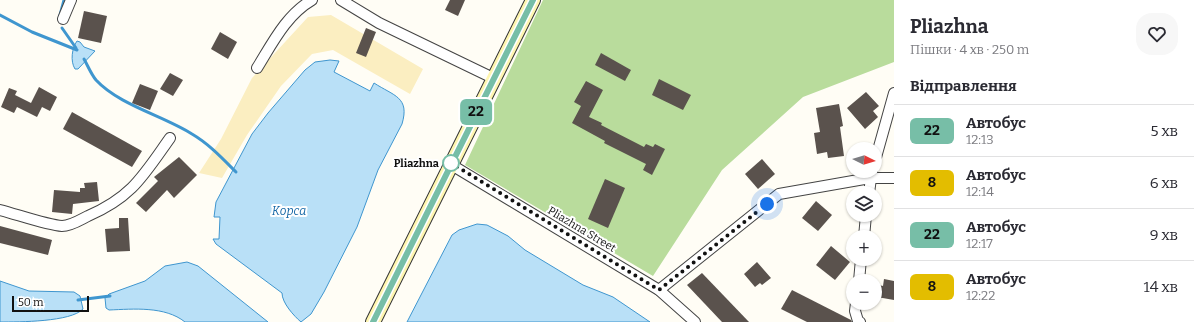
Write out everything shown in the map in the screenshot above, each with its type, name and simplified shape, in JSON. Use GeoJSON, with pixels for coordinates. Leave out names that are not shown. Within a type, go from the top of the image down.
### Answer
{"type":"FeatureCollection","features":[{"type":"Feature","properties":{"kind":"main road"},"geometry":{"type":"LineString","coordinates":[[373,322],[450,164],[533,0]]}},
{"type":"Feature","properties":{"kind":"street"},"geometry":{"type":"LineString","coordinates":[[64,19],[71,0]]}},
{"type":"Feature","properties":{"kind":"street"},"geometry":{"type":"LineString","coordinates":[[257,68],[281,30],[302,6],[312,0]]}},
{"type":"Feature","properties":{"kind":"street"},"geometry":{"type":"LineString","coordinates":[[341,0],[379,23],[493,78]]}},
{"type":"Feature","properties":{"kind":"street"},"geometry":{"type":"LineString","coordinates":[[880,142],[894,93]]}},
{"type":"Feature","properties":{"kind":"street"},"geometry":{"type":"LineString","coordinates":[[0,210],[61,226],[81,219],[115,203],[137,184],[170,138]]}},
{"type":"Feature","properties":{"kind":"street","name":"Pliazhna Street"},"geometry":{"type":"LineString","coordinates":[[450,164],[659,290],[695,322]]}},
{"type":"Feature","properties":{"kind":"street"},"geometry":{"type":"LineString","coordinates":[[882,176],[894,178]]}},
{"type":"Feature","properties":{"kind":"street"},"geometry":{"type":"LineString","coordinates":[[659,290],[780,194],[857,178]]}},
{"type":"Feature","properties":{"kind":"street"},"geometry":{"type":"LineString","coordinates":[[855,310],[858,321],[860,322]]}},
{"type":"Feature","properties":{"kind":"green space"},"geometry":{"type":"Polygon","coordinates":[[[543,0],[894,0],[894,62],[803,97],[722,170],[653,276],[465,165],[543,0]]]}},
{"type":"Feature","properties":{"kind":"sand"},"geometry":{"type":"Polygon","coordinates":[[[331,15],[423,69],[410,94],[333,50],[312,54],[281,86],[247,135],[222,178],[199,173],[221,139],[252,78],[308,17],[331,15]]]}},
{"type":"Feature","properties":{"kind":"water"},"geometry":{"type":"Polygon","coordinates":[[[77,41],[84,47],[95,51],[78,69],[75,69],[72,62],[72,55],[77,41]]]}},
{"type":"Feature","properties":{"kind":"water","name":"Корса"},"geometry":{"type":"Polygon","coordinates":[[[330,60],[339,61],[334,72],[370,91],[374,83],[394,95],[402,103],[404,115],[402,124],[378,170],[357,227],[324,292],[311,314],[301,322],[286,305],[282,293],[216,244],[213,239],[219,239],[220,217],[214,217],[216,202],[252,134],[305,70],[315,62],[330,60]]]}},
{"type":"Feature","properties":{"kind":"water"},"geometry":{"type":"Polygon","coordinates":[[[477,224],[487,225],[508,236],[525,250],[583,285],[613,297],[650,322],[407,322],[452,235],[459,230],[477,224]]]}},
{"type":"Feature","properties":{"kind":"water"},"geometry":{"type":"Polygon","coordinates":[[[187,262],[198,266],[268,322],[185,322],[168,313],[159,311],[139,309],[109,310],[106,308],[105,298],[109,294],[145,281],[165,266],[187,262]]]}},
{"type":"Feature","properties":{"kind":"water"},"geometry":{"type":"Polygon","coordinates":[[[0,281],[29,291],[74,292],[80,296],[83,309],[68,317],[56,319],[0,322],[0,281]]]}},
{"type":"Feature","properties":{"kind":"building"},"geometry":{"type":"Polygon","coordinates":[[[450,0],[465,0],[458,16],[445,10],[450,0]]]}},
{"type":"Feature","properties":{"kind":"building"},"geometry":{"type":"Polygon","coordinates":[[[84,11],[107,16],[101,43],[78,38],[84,11]]]}},
{"type":"Feature","properties":{"kind":"building"},"geometry":{"type":"Polygon","coordinates":[[[366,28],[376,32],[366,57],[356,53],[366,28]]]}},
{"type":"Feature","properties":{"kind":"building"},"geometry":{"type":"Polygon","coordinates":[[[220,32],[237,42],[228,59],[211,49],[220,32]]]}},
{"type":"Feature","properties":{"kind":"building"},"geometry":{"type":"Polygon","coordinates":[[[601,53],[631,70],[625,81],[595,65],[601,53]]]}},
{"type":"Feature","properties":{"kind":"building"},"geometry":{"type":"Polygon","coordinates":[[[170,73],[183,80],[173,96],[160,89],[170,73]]]}},
{"type":"Feature","properties":{"kind":"building"},"geometry":{"type":"Polygon","coordinates":[[[659,79],[691,95],[683,110],[652,95],[659,79]]]}},
{"type":"Feature","properties":{"kind":"building"},"geometry":{"type":"Polygon","coordinates":[[[586,81],[603,90],[589,117],[602,123],[601,125],[644,147],[646,144],[653,147],[655,144],[665,149],[652,175],[643,170],[646,164],[604,143],[605,141],[572,123],[581,106],[574,102],[586,81]]]}},
{"type":"Feature","properties":{"kind":"building"},"geometry":{"type":"Polygon","coordinates":[[[140,84],[158,91],[150,110],[132,103],[140,84]]]}},
{"type":"Feature","properties":{"kind":"building"},"geometry":{"type":"Polygon","coordinates":[[[39,87],[57,97],[50,111],[42,107],[37,117],[17,107],[14,113],[1,107],[9,88],[17,91],[15,95],[31,103],[39,87]]]}},
{"type":"Feature","properties":{"kind":"building"},"geometry":{"type":"Polygon","coordinates":[[[866,92],[879,106],[873,111],[878,117],[865,129],[847,108],[866,92]]]}},
{"type":"Feature","properties":{"kind":"building"},"geometry":{"type":"Polygon","coordinates":[[[839,104],[843,126],[840,127],[844,156],[828,158],[827,152],[817,154],[814,133],[820,132],[816,108],[839,104]]]}},
{"type":"Feature","properties":{"kind":"building"},"geometry":{"type":"Polygon","coordinates":[[[72,112],[142,151],[132,167],[63,129],[72,112]]]}},
{"type":"Feature","properties":{"kind":"building"},"geometry":{"type":"Polygon","coordinates":[[[179,157],[197,175],[174,198],[167,190],[146,212],[136,203],[158,181],[154,177],[179,157]]]}},
{"type":"Feature","properties":{"kind":"building"},"geometry":{"type":"Polygon","coordinates":[[[762,159],[775,174],[758,189],[745,174],[762,159]]]}},
{"type":"Feature","properties":{"kind":"building"},"geometry":{"type":"Polygon","coordinates":[[[605,179],[625,188],[608,228],[588,219],[605,179]]]}},
{"type":"Feature","properties":{"kind":"building"},"geometry":{"type":"Polygon","coordinates":[[[97,182],[99,201],[73,204],[72,214],[52,212],[54,190],[80,192],[80,188],[85,188],[84,183],[97,182]]]}},
{"type":"Feature","properties":{"kind":"building"},"geometry":{"type":"Polygon","coordinates":[[[816,201],[832,215],[818,231],[802,218],[816,201]]]}},
{"type":"Feature","properties":{"kind":"building"},"geometry":{"type":"Polygon","coordinates":[[[119,218],[128,218],[130,251],[107,252],[105,229],[119,228],[119,218]]]}},
{"type":"Feature","properties":{"kind":"building"},"geometry":{"type":"Polygon","coordinates":[[[0,226],[52,240],[48,255],[0,243],[0,226]]]}},
{"type":"Feature","properties":{"kind":"building"},"geometry":{"type":"Polygon","coordinates":[[[831,246],[846,259],[847,266],[835,280],[816,265],[831,246]]]}},
{"type":"Feature","properties":{"kind":"building"},"geometry":{"type":"Polygon","coordinates":[[[757,262],[771,278],[762,285],[760,283],[755,287],[744,274],[757,262]]]}},
{"type":"Feature","properties":{"kind":"building"},"geometry":{"type":"Polygon","coordinates":[[[702,273],[749,322],[722,322],[687,285],[702,273]]]}},
{"type":"Feature","properties":{"kind":"building"},"geometry":{"type":"Polygon","coordinates":[[[884,279],[894,281],[894,300],[882,298],[884,279]]]}},
{"type":"Feature","properties":{"kind":"building"},"geometry":{"type":"Polygon","coordinates":[[[792,290],[851,320],[852,322],[807,322],[781,309],[792,290]]]}},
{"type":"Feature","properties":{"kind":"waterway"},"geometry":{"type":"LineString","coordinates":[[59,19],[64,0]]}},
{"type":"Feature","properties":{"kind":"waterway"},"geometry":{"type":"LineString","coordinates":[[0,15],[32,32],[77,50]]}},
{"type":"Feature","properties":{"kind":"waterway"},"geometry":{"type":"LineString","coordinates":[[62,28],[76,48]]}},
{"type":"Feature","properties":{"kind":"waterway"},"geometry":{"type":"LineString","coordinates":[[84,59],[94,78],[106,89],[129,103],[181,128],[198,138],[236,172]]}},
{"type":"Feature","properties":{"kind":"waterway"},"geometry":{"type":"LineString","coordinates":[[78,300],[110,296]]}},
{"type":"Feature","properties":{"kind":"bus line","name":"22"},"geometry":{"type":"LineString","coordinates":[[373,322],[533,0]]}},
{"type":"Feature","properties":{"kind":"place","name":"Pliazhna"},"geometry":{"type":"Point","coordinates":[451,163]}},
{"type":"Feature","properties":{"kind":"route"},"geometry":{"type":"LineString","coordinates":[[451,163],[450,164],[659,290],[767,204]]}}]}
